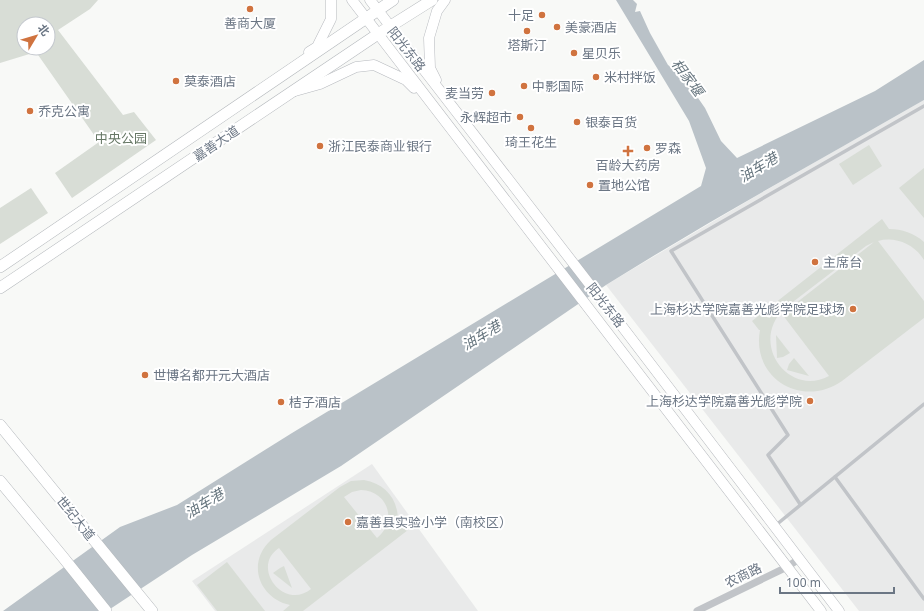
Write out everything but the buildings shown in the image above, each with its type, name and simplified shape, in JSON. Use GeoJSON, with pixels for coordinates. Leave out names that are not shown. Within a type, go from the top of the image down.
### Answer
{"type":"FeatureCollection","features":[{"type":"Feature","properties":{"kind":"main road"},"geometry":{"type":"LineString","coordinates":[[297,65],[300,58],[317,47],[331,19],[331,0]]}},
{"type":"Feature","properties":{"kind":"main road","name":"阳光东路"},"geometry":{"type":"LineString","coordinates":[[352,0],[821,611]]}},
{"type":"Feature","properties":{"kind":"main road","name":"阳光东路"},"geometry":{"type":"LineString","coordinates":[[370,0],[621,325],[839,611]]}},
{"type":"Feature","properties":{"kind":"main road","name":"嘉善大道"},"geometry":{"type":"LineString","coordinates":[[0,267],[393,0]]}},
{"type":"Feature","properties":{"kind":"main road","name":"嘉善大道"},"geometry":{"type":"LineString","coordinates":[[0,288],[390,26],[432,0]]}},
{"type":"Feature","properties":{"kind":"main road"},"geometry":{"type":"LineString","coordinates":[[444,96],[430,68],[429,38],[437,11],[445,0]]}},
{"type":"Feature","properties":{"kind":"main road"},"geometry":{"type":"LineString","coordinates":[[292,92],[320,84],[356,67],[374,65],[406,80],[432,104]]}},
{"type":"Feature","properties":{"kind":"main road","name":"世纪大道"},"geometry":{"type":"LineString","coordinates":[[0,425],[150,609]]}},
{"type":"Feature","properties":{"kind":"main road"},"geometry":{"type":"LineString","coordinates":[[0,481],[106,611]]}},
{"type":"Feature","properties":{"kind":"street","name":"农商路"},"geometry":{"type":"LineString","coordinates":[[697,611],[787,567],[799,558]]}},
{"type":"Feature","properties":{"kind":"lane"},"geometry":{"type":"LineString","coordinates":[[800,504],[768,455],[788,435],[671,251],[924,106]]}},
{"type":"Feature","properties":{"kind":"lane"},"geometry":{"type":"LineString","coordinates":[[774,526],[924,404]]}},
{"type":"Feature","properties":{"kind":"lane"},"geometry":{"type":"LineString","coordinates":[[835,477],[924,599]]}},
{"type":"Feature","properties":{"kind":"shaded area","name":"上海杉达学院嘉善光彪学院"},"geometry":{"type":"Polygon","coordinates":[[[924,100],[924,611],[859,611],[606,285],[768,189],[924,100]]]}},
{"type":"Feature","properties":{"kind":"shaded area","name":"嘉善县实验小学（南校区）"},"geometry":{"type":"Polygon","coordinates":[[[372,464],[478,611],[215,611],[192,581],[372,464]]]}},
{"type":"Feature","properties":{"kind":"green space","name":"中央公园"},"geometry":{"type":"Polygon","coordinates":[[[0,0],[98,0],[90,9],[58,30],[123,115],[134,112],[156,140],[72,198],[55,173],[99,142],[39,56],[56,56],[56,16],[16,16],[16,56],[23,56],[0,63],[0,0]]]}},
{"type":"Feature","properties":{"kind":"green space"},"geometry":{"type":"Polygon","coordinates":[[[869,145],[882,166],[853,185],[839,164],[869,145]]]}},
{"type":"Feature","properties":{"kind":"green space"},"geometry":{"type":"Polygon","coordinates":[[[924,168],[924,218],[899,188],[924,168]]]}},
{"type":"Feature","properties":{"kind":"green space"},"geometry":{"type":"Polygon","coordinates":[[[31,188],[48,213],[0,244],[0,208],[31,188]]]}},
{"type":"Feature","properties":{"kind":"green space","name":"上海杉达学院嘉善光彪学院足球场"},"geometry":{"type":"Polygon","coordinates":[[[882,219],[889,229],[908,232],[924,242],[924,260],[916,250],[904,243],[892,240],[878,241],[924,301],[924,318],[842,381],[827,389],[811,392],[796,390],[783,384],[771,375],[763,362],[759,347],[760,330],[752,321],[882,219]],[[874,242],[866,246],[785,308],[775,322],[770,336],[772,350],[778,363],[787,373],[800,379],[814,381],[829,376],[782,314],[874,242]]]}},
{"type":"Feature","properties":{"kind":"green space"},"geometry":{"type":"Polygon","coordinates":[[[776,335],[790,353],[783,357],[777,358],[776,335]]]}},
{"type":"Feature","properties":{"kind":"green space"},"geometry":{"type":"Polygon","coordinates":[[[794,358],[809,376],[787,370],[789,364],[794,358]]]}},
{"type":"Feature","properties":{"kind":"green space"},"geometry":{"type":"Polygon","coordinates":[[[364,480],[371,482],[389,493],[396,505],[398,521],[400,519],[408,530],[303,611],[283,611],[290,605],[279,601],[270,595],[260,578],[258,569],[259,559],[263,549],[271,540],[340,487],[351,481],[364,480]],[[361,490],[352,492],[344,497],[377,538],[387,523],[387,508],[378,496],[361,490]],[[279,548],[271,556],[268,566],[269,575],[274,584],[281,591],[291,595],[301,594],[311,589],[279,548]]]}},
{"type":"Feature","properties":{"kind":"green space"},"geometry":{"type":"Polygon","coordinates":[[[227,562],[265,611],[217,611],[197,585],[227,562]]]}},
{"type":"Feature","properties":{"kind":"green space"},"geometry":{"type":"Polygon","coordinates":[[[284,566],[292,588],[273,573],[284,566]]]}},
{"type":"Feature","properties":{"kind":"water","name":"油车港"},"geometry":{"type":"Polygon","coordinates":[[[616,0],[633,0],[637,4],[635,12],[640,11],[650,33],[668,65],[682,75],[705,108],[721,141],[737,158],[875,91],[924,60],[924,100],[724,214],[606,285],[341,466],[192,555],[107,611],[3,611],[120,527],[177,505],[292,433],[701,186],[706,168],[689,121],[616,0]]]}},
{"type":"Feature","properties":{"kind":"place","name":"善商大厦"},"geometry":{"type":"Point","coordinates":[250,9]}},
{"type":"Feature","properties":{"kind":"place","name":"十足"},"geometry":{"type":"Point","coordinates":[542,15]}},
{"type":"Feature","properties":{"kind":"place","name":"美豪酒店"},"geometry":{"type":"Point","coordinates":[557,27]}},
{"type":"Feature","properties":{"kind":"place","name":"塔斯汀"},"geometry":{"type":"Point","coordinates":[527,31]}},
{"type":"Feature","properties":{"kind":"place","name":"星贝乐"},"geometry":{"type":"Point","coordinates":[574,53]}},
{"type":"Feature","properties":{"kind":"place","name":"米村拌饭"},"geometry":{"type":"Point","coordinates":[596,77]}},
{"type":"Feature","properties":{"kind":"place","name":"莫泰酒店"},"geometry":{"type":"Point","coordinates":[176,81]}},
{"type":"Feature","properties":{"kind":"place","name":"中影国际"},"geometry":{"type":"Point","coordinates":[524,86]}},
{"type":"Feature","properties":{"kind":"place","name":"麦当劳"},"geometry":{"type":"Point","coordinates":[492,93]}},
{"type":"Feature","properties":{"kind":"place","name":"乔克公寓"},"geometry":{"type":"Point","coordinates":[30,111]}},
{"type":"Feature","properties":{"kind":"place","name":"永辉超市"},"geometry":{"type":"Point","coordinates":[520,117]}},
{"type":"Feature","properties":{"kind":"place","name":"银泰百货"},"geometry":{"type":"Point","coordinates":[577,122]}},
{"type":"Feature","properties":{"kind":"place","name":"琦王花生"},"geometry":{"type":"Point","coordinates":[531,128]}},
{"type":"Feature","properties":{"kind":"place","name":"浙江民泰商业银行"},"geometry":{"type":"Point","coordinates":[320,146]}},
{"type":"Feature","properties":{"kind":"place","name":"罗森"},"geometry":{"type":"Point","coordinates":[647,148]}},
{"type":"Feature","properties":{"kind":"place","name":"百龄大药房"},"geometry":{"type":"Point","coordinates":[628,151]}},
{"type":"Feature","properties":{"kind":"place","name":"置地公馆"},"geometry":{"type":"Point","coordinates":[590,185]}},
{"type":"Feature","properties":{"kind":"place","name":"主席台"},"geometry":{"type":"Point","coordinates":[815,262]}},
{"type":"Feature","properties":{"kind":"place","name":"上海杉达学院嘉善光彪学院足球场"},"geometry":{"type":"Point","coordinates":[853,309]}},
{"type":"Feature","properties":{"kind":"place","name":"世博名都开元大酒店"},"geometry":{"type":"Point","coordinates":[145,375]}},
{"type":"Feature","properties":{"kind":"place","name":"上海杉达学院嘉善光彪学院"},"geometry":{"type":"Point","coordinates":[810,401]}},
{"type":"Feature","properties":{"kind":"place","name":"桔子酒店"},"geometry":{"type":"Point","coordinates":[281,402]}},
{"type":"Feature","properties":{"kind":"place","name":"嘉善县实验小学（南校区）"},"geometry":{"type":"Point","coordinates":[348,522]}},
{"type":"Feature","properties":{"kind":"water label","name":"相家堰"},"geometry":{"type":"Point","coordinates":[688,77]}}]}
